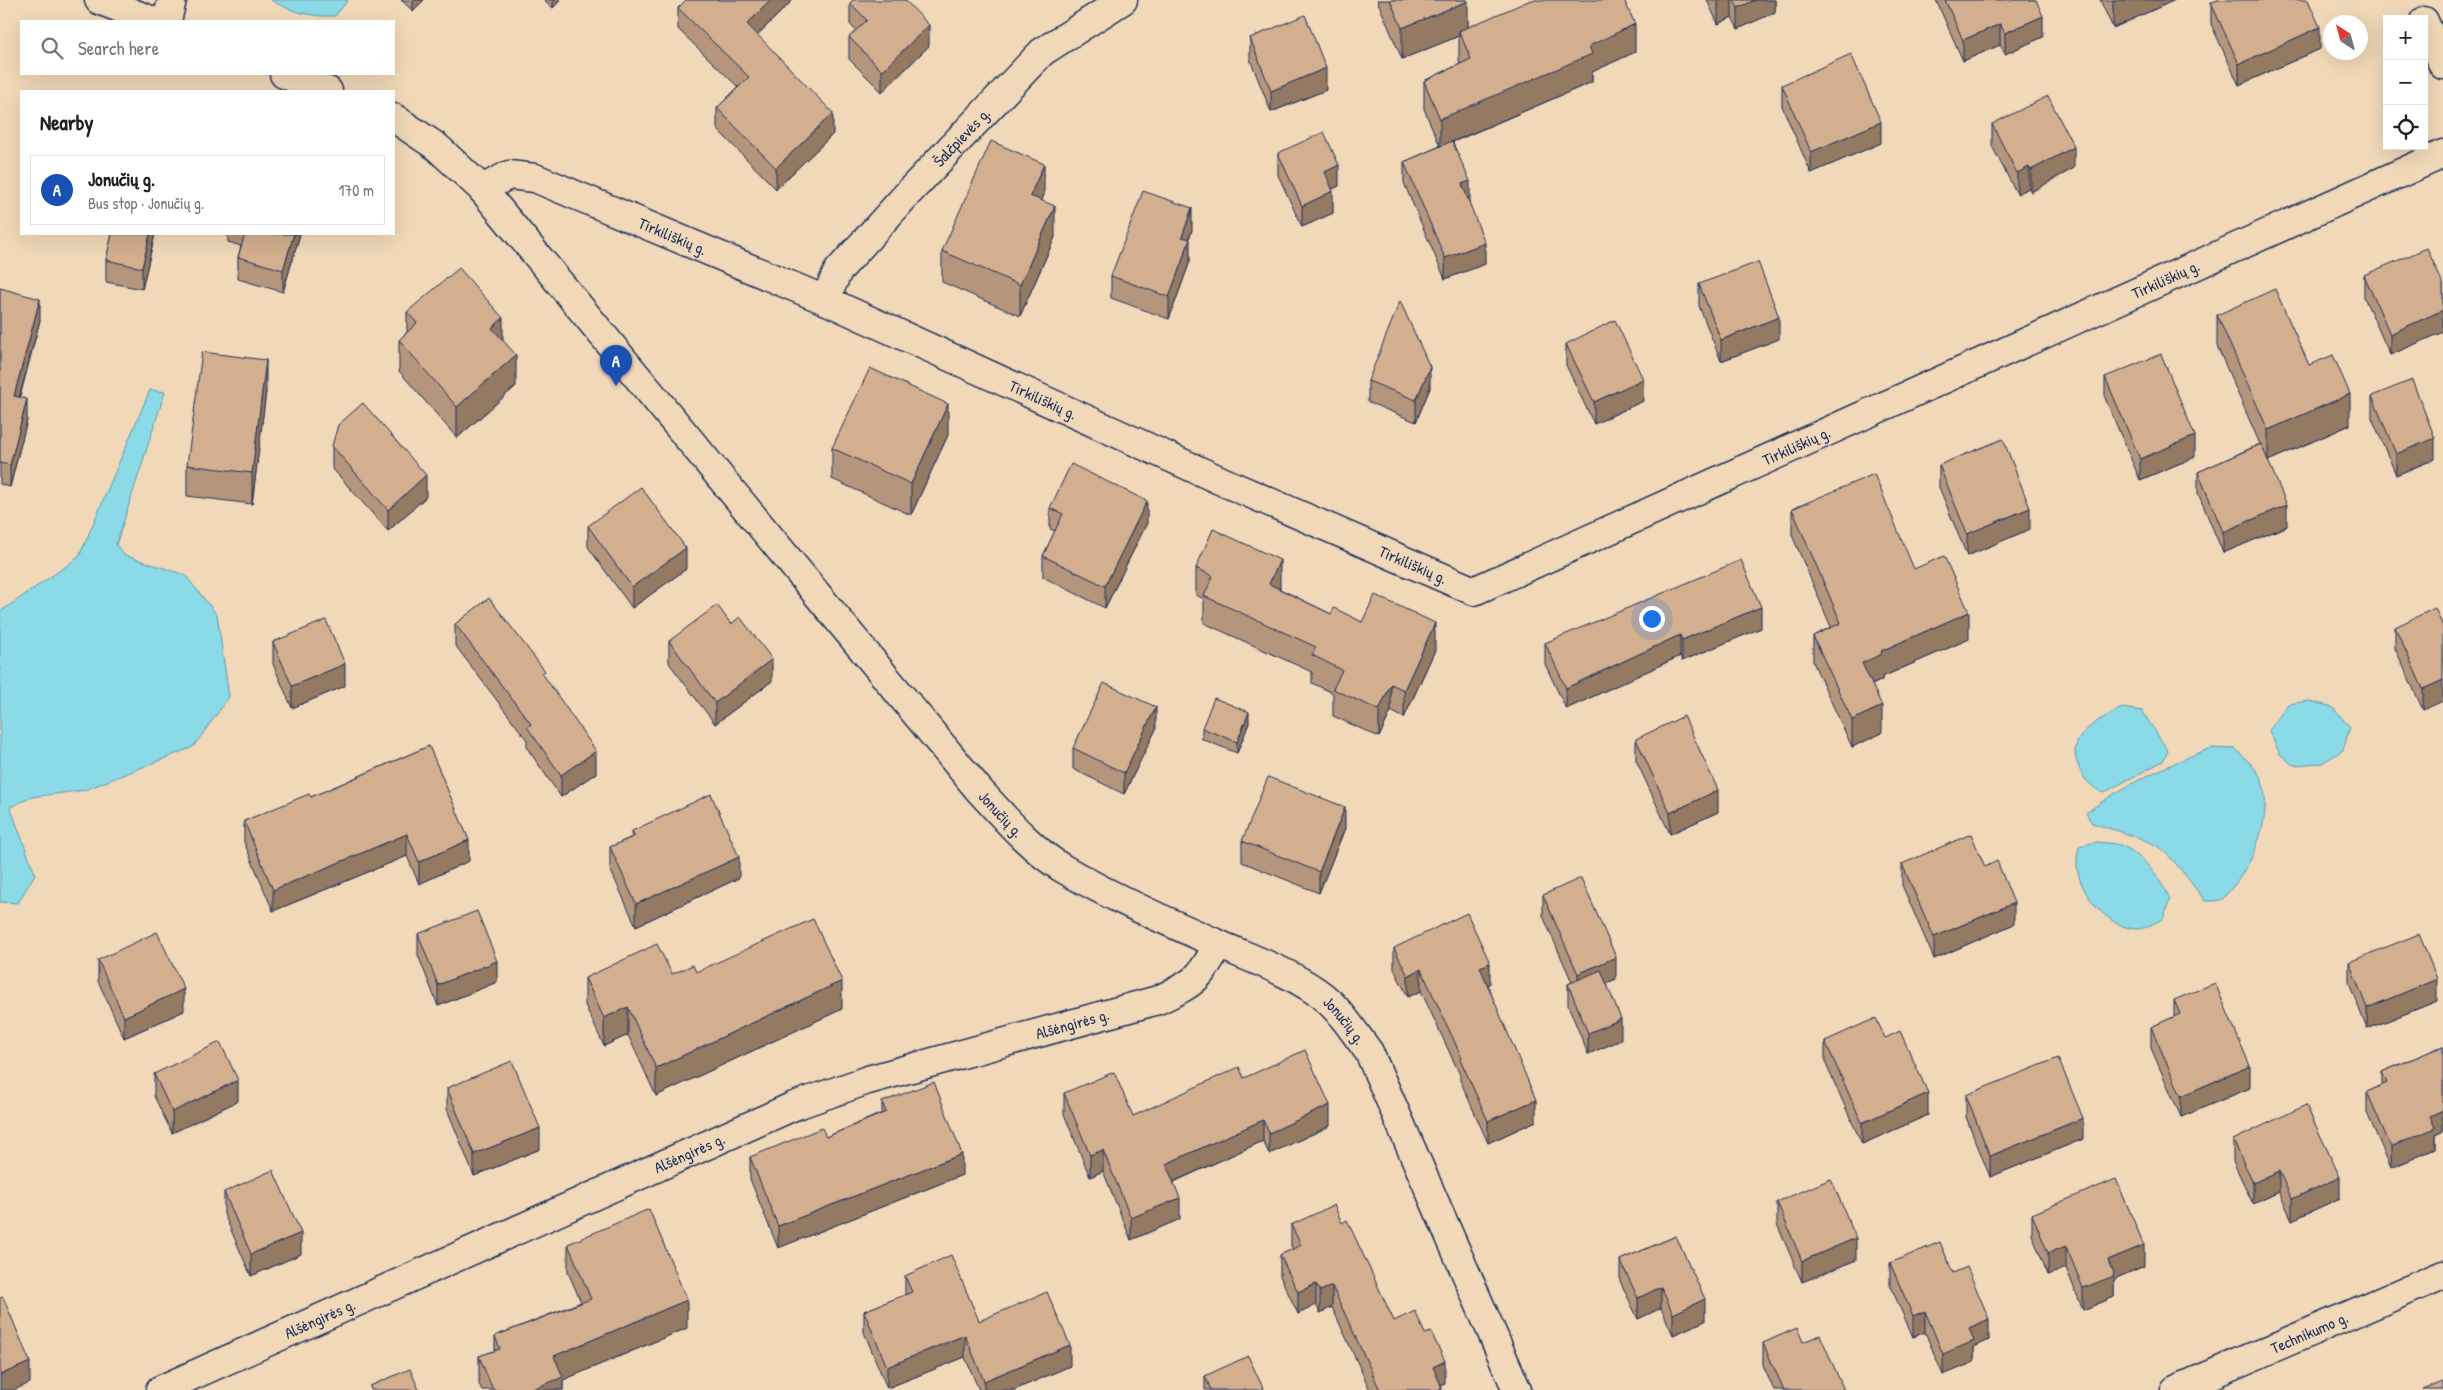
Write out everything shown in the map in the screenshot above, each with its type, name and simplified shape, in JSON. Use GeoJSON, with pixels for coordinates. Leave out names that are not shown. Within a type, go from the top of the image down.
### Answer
{"type":"FeatureCollection","features":[{"type":"Feature","properties":{"kind":"street"},"geometry":{"type":"LineString","coordinates":[[99,0],[150,20]]}},
{"type":"Feature","properties":{"kind":"street"},"geometry":{"type":"LineString","coordinates":[[167,20],[172,0]]}},
{"type":"Feature","properties":{"kind":"street","name":"Šalčpievės g."},"geometry":{"type":"LineString","coordinates":[[825,300],[838,271],[910,191],[1042,52],[1123,0]]}},
{"type":"Feature","properties":{"kind":"street"},"geometry":{"type":"LineString","coordinates":[[2416,0],[2422,15]]}},
{"type":"Feature","properties":{"kind":"street"},"geometry":{"type":"LineString","coordinates":[[2428,29],[2443,65]]}},
{"type":"Feature","properties":{"kind":"street"},"geometry":{"type":"LineString","coordinates":[[287,75],[325,90]]}},
{"type":"Feature","properties":{"kind":"street"},"geometry":{"type":"LineString","coordinates":[[395,119],[437,147],[482,189]]}},
{"type":"Feature","properties":{"kind":"street","name":"Tirkiliškių g."},"geometry":{"type":"LineString","coordinates":[[482,189],[509,175],[535,178],[825,300],[1217,479],[1474,591],[2443,154]]}},
{"type":"Feature","properties":{"kind":"street","name":"Jonučių g."},"geometry":{"type":"LineString","coordinates":[[482,189],[979,790],[1016,829],[1060,867],[1117,897],[1218,944],[1278,969],[1318,992],[1343,1017],[1368,1052],[1517,1390]]}},
{"type":"Feature","properties":{"kind":"street","name":"Alšėngirės g."},"geometry":{"type":"LineString","coordinates":[[160,1390],[794,1106],[868,1080],[1158,1000],[1188,986],[1205,970],[1218,944]]}},
{"type":"Feature","properties":{"kind":"street","name":"Technikumo g."},"geometry":{"type":"LineString","coordinates":[[2175,1390],[2443,1275]]}},
{"type":"Feature","properties":{"kind":"water"},"geometry":{"type":"Polygon","coordinates":[[[271,0],[348,0],[335,16],[326,16],[294,11],[271,0]]]}},
{"type":"Feature","properties":{"kind":"water"},"geometry":{"type":"Polygon","coordinates":[[[150,390],[165,392],[116,545],[124,555],[185,575],[217,615],[229,697],[193,747],[85,790],[32,797],[10,807],[35,874],[18,903],[0,902],[0,612],[79,557],[150,390]]]}},
{"type":"Feature","properties":{"kind":"water"},"geometry":{"type":"Polygon","coordinates":[[[2310,701],[2332,707],[2350,727],[2343,750],[2322,763],[2293,765],[2280,754],[2269,731],[2288,704],[2310,701]]]}},
{"type":"Feature","properties":{"kind":"water"},"geometry":{"type":"Polygon","coordinates":[[[2122,708],[2142,711],[2168,751],[2163,761],[2103,793],[2094,788],[2082,774],[2075,755],[2076,745],[2086,730],[2104,717],[2122,708]]]}},
{"type":"Feature","properties":{"kind":"water"},"geometry":{"type":"Polygon","coordinates":[[[2211,748],[2235,749],[2258,772],[2265,793],[2262,829],[2254,852],[2241,877],[2221,901],[2205,901],[2176,864],[2157,846],[2092,823],[2086,813],[2115,793],[2146,776],[2211,748]]]}},
{"type":"Feature","properties":{"kind":"water"},"geometry":{"type":"Polygon","coordinates":[[[2097,842],[2120,845],[2143,860],[2150,868],[2170,899],[2163,919],[2140,929],[2126,927],[2105,915],[2096,906],[2082,884],[2077,862],[2079,846],[2097,842]]]}},
{"type":"Feature","properties":{"kind":"building"},"geometry":{"type":"Polygon","coordinates":[[[686,0],[771,0],[747,24],[833,113],[776,168],[717,108],[749,77],[678,8],[686,0]]]}},
{"type":"Feature","properties":{"kind":"building"},"geometry":{"type":"Polygon","coordinates":[[[853,0],[905,0],[929,25],[882,71],[849,37],[867,20],[850,3],[853,0]]]}},
{"type":"Feature","properties":{"kind":"building"},"geometry":{"type":"Polygon","coordinates":[[[1390,0],[1467,0],[1468,1],[1402,28],[1390,0]]]}},
{"type":"Feature","properties":{"kind":"building"},"geometry":{"type":"Polygon","coordinates":[[[1531,0],[1624,0],[1635,24],[1589,46],[1592,54],[1440,119],[1424,81],[1471,59],[1459,31],[1531,0]]]}},
{"type":"Feature","properties":{"kind":"building"},"geometry":{"type":"Polygon","coordinates":[[[1734,0],[1755,0],[1738,8],[1734,0]]]}},
{"type":"Feature","properties":{"kind":"building"},"geometry":{"type":"Polygon","coordinates":[[[1945,0],[2036,0],[2043,16],[2005,33],[2000,24],[1963,40],[1945,0]]]}},
{"type":"Feature","properties":{"kind":"building"},"geometry":{"type":"Polygon","coordinates":[[[2217,0],[2308,0],[2320,27],[2239,64],[2211,3],[2217,0]]]}},
{"type":"Feature","properties":{"kind":"building"},"geometry":{"type":"Polygon","coordinates":[[[1305,15],[1326,68],[1271,91],[1250,38],[1305,15]]]}},
{"type":"Feature","properties":{"kind":"building"},"geometry":{"type":"Polygon","coordinates":[[[1851,54],[1881,122],[1811,152],[1782,85],[1851,54]]]}},
{"type":"Feature","properties":{"kind":"building"},"geometry":{"type":"Polygon","coordinates":[[[2048,96],[2074,147],[2031,170],[2029,167],[2017,173],[1992,124],[2048,96]]]}},
{"type":"Feature","properties":{"kind":"building"},"geometry":{"type":"Polygon","coordinates":[[[1324,132],[1339,165],[1325,172],[1333,191],[1302,206],[1278,153],[1324,132]]]}},
{"type":"Feature","properties":{"kind":"building"},"geometry":{"type":"Polygon","coordinates":[[[991,141],[1044,164],[1030,196],[1055,206],[1020,285],[942,251],[991,141]]]}},
{"type":"Feature","properties":{"kind":"building"},"geometry":{"type":"Polygon","coordinates":[[[1452,141],[1470,181],[1462,184],[1485,243],[1445,258],[1404,162],[1452,141]]]}},
{"type":"Feature","properties":{"kind":"building"},"geometry":{"type":"Polygon","coordinates":[[[1143,191],[1192,208],[1182,237],[1190,239],[1169,297],[1111,276],[1143,191]]]}},
{"type":"Feature","properties":{"kind":"building"},"geometry":{"type":"Polygon","coordinates":[[[112,235],[150,235],[142,268],[106,260],[112,235]]]}},
{"type":"Feature","properties":{"kind":"building"},"geometry":{"type":"Polygon","coordinates":[[[245,235],[294,235],[283,270],[238,257],[245,235]]]}},
{"type":"Feature","properties":{"kind":"building"},"geometry":{"type":"Polygon","coordinates":[[[2427,248],[2443,284],[2443,310],[2390,334],[2364,275],[2427,248]]]}},
{"type":"Feature","properties":{"kind":"building"},"geometry":{"type":"Polygon","coordinates":[[[1758,262],[1779,317],[1721,340],[1699,284],[1758,262]]]}},
{"type":"Feature","properties":{"kind":"building"},"geometry":{"type":"Polygon","coordinates":[[[459,268],[503,318],[492,328],[516,355],[457,407],[399,340],[417,323],[407,312],[459,268]]]}},
{"type":"Feature","properties":{"kind":"building"},"geometry":{"type":"Polygon","coordinates":[[[0,288],[40,299],[14,396],[27,399],[10,465],[0,463],[0,288]]]}},
{"type":"Feature","properties":{"kind":"building"},"geometry":{"type":"Polygon","coordinates":[[[2275,289],[2309,365],[2333,355],[2350,394],[2268,430],[2217,315],[2275,289]]]}},
{"type":"Feature","properties":{"kind":"building"},"geometry":{"type":"Polygon","coordinates":[[[1400,301],[1430,367],[1416,400],[1368,381],[1400,301]]]}},
{"type":"Feature","properties":{"kind":"building"},"geometry":{"type":"Polygon","coordinates":[[[1615,320],[1643,379],[1594,402],[1566,344],[1615,320]]]}},
{"type":"Feature","properties":{"kind":"building"},"geometry":{"type":"Polygon","coordinates":[[[202,352],[266,360],[252,473],[187,465],[202,352]]]}},
{"type":"Feature","properties":{"kind":"building"},"geometry":{"type":"Polygon","coordinates":[[[2161,354],[2195,436],[2140,459],[2105,377],[2161,354]]]}},
{"type":"Feature","properties":{"kind":"building"},"geometry":{"type":"Polygon","coordinates":[[[870,368],[948,404],[911,484],[832,448],[870,368]]]}},
{"type":"Feature","properties":{"kind":"building"},"geometry":{"type":"Polygon","coordinates":[[[2412,380],[2435,438],[2396,454],[2372,396],[2412,380]]]}},
{"type":"Feature","properties":{"kind":"building"},"geometry":{"type":"Polygon","coordinates":[[[363,403],[426,475],[388,510],[332,446],[338,425],[363,403]]]}},
{"type":"Feature","properties":{"kind":"building"},"geometry":{"type":"Polygon","coordinates":[[[2003,439],[2030,508],[1967,534],[1939,465],[2003,439]]]}},
{"type":"Feature","properties":{"kind":"building"},"geometry":{"type":"Polygon","coordinates":[[[2261,444],[2287,505],[2223,532],[2198,472],[2261,444]]]}},
{"type":"Feature","properties":{"kind":"building"},"geometry":{"type":"Polygon","coordinates":[[[1071,464],[1147,501],[1105,586],[1043,556],[1063,514],[1050,508],[1071,464]]]}},
{"type":"Feature","properties":{"kind":"building"},"geometry":{"type":"Polygon","coordinates":[[[1874,474],[1914,569],[1944,556],[1969,612],[1881,651],[1882,654],[1862,663],[1882,706],[1852,720],[1813,636],[1841,623],[1792,509],[1874,474]]]}},
{"type":"Feature","properties":{"kind":"building"},"geometry":{"type":"Polygon","coordinates":[[[641,487],[686,548],[632,587],[588,526],[641,487]]]}},
{"type":"Feature","properties":{"kind":"building"},"geometry":{"type":"Polygon","coordinates":[[[1213,529],[1280,560],[1269,584],[1331,614],[1334,608],[1362,622],[1375,595],[1435,623],[1404,690],[1391,684],[1379,710],[1333,689],[1342,670],[1312,655],[1316,647],[1204,596],[1213,576],[1196,568],[1213,529]]]}},
{"type":"Feature","properties":{"kind":"building"},"geometry":{"type":"Polygon","coordinates":[[[1741,560],[1761,607],[1682,640],[1680,635],[1566,688],[1545,643],[1741,560]]]}},
{"type":"Feature","properties":{"kind":"building"},"geometry":{"type":"Polygon","coordinates":[[[489,598],[545,671],[542,673],[596,751],[561,775],[527,727],[531,724],[455,624],[489,598]]]}},
{"type":"Feature","properties":{"kind":"building"},"geometry":{"type":"Polygon","coordinates":[[[717,605],[731,624],[740,617],[772,659],[715,703],[669,641],[717,605]]]}},
{"type":"Feature","properties":{"kind":"building"},"geometry":{"type":"Polygon","coordinates":[[[2435,608],[2443,627],[2443,680],[2423,689],[2395,627],[2435,608]]]}},
{"type":"Feature","properties":{"kind":"building"},"geometry":{"type":"Polygon","coordinates":[[[326,620],[345,664],[292,686],[273,642],[326,620]]]}},
{"type":"Feature","properties":{"kind":"building"},"geometry":{"type":"Polygon","coordinates":[[[1104,683],[1156,707],[1124,773],[1073,748],[1104,683]]]}},
{"type":"Feature","properties":{"kind":"building"},"geometry":{"type":"Polygon","coordinates":[[[1214,698],[1249,712],[1237,742],[1202,728],[1214,698]]]}},
{"type":"Feature","properties":{"kind":"building"},"geometry":{"type":"Polygon","coordinates":[[[1684,716],[1718,790],[1670,813],[1636,739],[1684,716]]]}},
{"type":"Feature","properties":{"kind":"building"},"geometry":{"type":"Polygon","coordinates":[[[429,746],[469,840],[419,862],[407,834],[273,890],[244,821],[309,794],[311,797],[429,746]]]}},
{"type":"Feature","properties":{"kind":"building"},"geometry":{"type":"Polygon","coordinates":[[[1268,777],[1345,807],[1319,872],[1242,841],[1268,777]]]}},
{"type":"Feature","properties":{"kind":"building"},"geometry":{"type":"Polygon","coordinates":[[[711,794],[739,857],[636,904],[610,847],[635,836],[632,831],[711,794]]]}},
{"type":"Feature","properties":{"kind":"building"},"geometry":{"type":"Polygon","coordinates":[[[1971,834],[1985,867],[1997,861],[2014,903],[1934,937],[1902,864],[1971,834]]]}},
{"type":"Feature","properties":{"kind":"building"},"geometry":{"type":"Polygon","coordinates":[[[1581,878],[1616,957],[1578,974],[1543,895],[1581,878]]]}},
{"type":"Feature","properties":{"kind":"building"},"geometry":{"type":"Polygon","coordinates":[[[477,911],[497,961],[438,985],[418,934],[477,911]]]}},
{"type":"Feature","properties":{"kind":"building"},"geometry":{"type":"Polygon","coordinates":[[[1467,913],[1490,963],[1480,967],[1536,1100],[1488,1121],[1460,1059],[1462,1058],[1421,969],[1408,976],[1394,948],[1467,913]]]}},
{"type":"Feature","properties":{"kind":"building"},"geometry":{"type":"Polygon","coordinates":[[[813,919],[842,981],[656,1068],[628,1007],[604,1018],[585,978],[657,944],[672,974],[693,965],[696,972],[813,919]]]}},
{"type":"Feature","properties":{"kind":"building"},"geometry":{"type":"Polygon","coordinates":[[[157,932],[184,989],[124,1017],[98,960],[157,932]]]}},
{"type":"Feature","properties":{"kind":"building"},"geometry":{"type":"Polygon","coordinates":[[[2419,934],[2437,979],[2367,1008],[2349,962],[2419,934]]]}},
{"type":"Feature","properties":{"kind":"building"},"geometry":{"type":"Polygon","coordinates":[[[1601,970],[1621,1019],[1588,1033],[1568,984],[1601,970]]]}},
{"type":"Feature","properties":{"kind":"building"},"geometry":{"type":"Polygon","coordinates":[[[2215,983],[2250,1066],[2181,1096],[2151,1027],[2180,1014],[2174,1000],[2215,983]]]}},
{"type":"Feature","properties":{"kind":"building"},"geometry":{"type":"Polygon","coordinates":[[[1876,1018],[1885,1038],[1900,1031],[1928,1093],[1862,1123],[1825,1041],[1876,1018]]]}},
{"type":"Feature","properties":{"kind":"building"},"geometry":{"type":"Polygon","coordinates":[[[220,1042],[238,1080],[172,1112],[154,1074],[220,1042]]]}},
{"type":"Feature","properties":{"kind":"building"},"geometry":{"type":"Polygon","coordinates":[[[2443,1046],[2443,1110],[2430,1116],[2435,1128],[2391,1147],[2367,1092],[2387,1083],[2382,1072],[2443,1046]]]}},
{"type":"Feature","properties":{"kind":"building"},"geometry":{"type":"Polygon","coordinates":[[[1305,1050],[1330,1105],[1269,1133],[1263,1120],[1166,1164],[1180,1198],[1131,1218],[1103,1150],[1090,1155],[1064,1093],[1114,1072],[1133,1116],[1239,1067],[1244,1078],[1305,1050]]]}},
{"type":"Feature","properties":{"kind":"building"},"geometry":{"type":"Polygon","coordinates":[[[2058,1058],[2083,1118],[1990,1156],[1966,1095],[2058,1058]]]}},
{"type":"Feature","properties":{"kind":"building"},"geometry":{"type":"Polygon","coordinates":[[[512,1061],[540,1128],[474,1154],[447,1088],[512,1061]]]}},
{"type":"Feature","properties":{"kind":"building"},"geometry":{"type":"Polygon","coordinates":[[[934,1082],[962,1154],[778,1226],[750,1157],[822,1128],[826,1137],[886,1112],[882,1102],[934,1082]]]}},
{"type":"Feature","properties":{"kind":"building"},"geometry":{"type":"Polygon","coordinates":[[[2306,1105],[2340,1177],[2292,1199],[2279,1171],[2253,1183],[2233,1140],[2306,1105]]]}},
{"type":"Feature","properties":{"kind":"building"},"geometry":{"type":"Polygon","coordinates":[[[273,1170],[301,1233],[251,1254],[224,1192],[273,1170]]]}},
{"type":"Feature","properties":{"kind":"building"},"geometry":{"type":"Polygon","coordinates":[[[1831,1179],[1856,1238],[1802,1261],[1777,1202],[1831,1179]]]}},
{"type":"Feature","properties":{"kind":"building"},"geometry":{"type":"Polygon","coordinates":[[[2116,1179],[2144,1245],[2108,1260],[2114,1276],[2083,1288],[2066,1246],[2048,1253],[2032,1214],[2116,1179]]]}},
{"type":"Feature","properties":{"kind":"building"},"geometry":{"type":"Polygon","coordinates":[[[1334,1205],[1342,1223],[1347,1220],[1394,1321],[1415,1311],[1425,1334],[1431,1332],[1445,1361],[1433,1367],[1442,1388],[1438,1390],[1380,1390],[1332,1286],[1320,1291],[1316,1284],[1298,1292],[1280,1255],[1301,1245],[1291,1225],[1334,1205]]]}},
{"type":"Feature","properties":{"kind":"building"},"geometry":{"type":"Polygon","coordinates":[[[649,1209],[687,1300],[554,1356],[563,1377],[530,1390],[493,1390],[479,1356],[500,1349],[495,1336],[591,1299],[568,1244],[649,1209]]]}},
{"type":"Feature","properties":{"kind":"building"},"geometry":{"type":"Polygon","coordinates":[[[1676,1236],[1705,1299],[1673,1314],[1661,1287],[1638,1298],[1620,1260],[1676,1236]]]}},
{"type":"Feature","properties":{"kind":"building"},"geometry":{"type":"Polygon","coordinates":[[[1940,1242],[1953,1273],[1967,1267],[1989,1319],[1969,1328],[1974,1341],[1943,1354],[1925,1311],[1913,1316],[1890,1263],[1940,1242]]]}},
{"type":"Feature","properties":{"kind":"building"},"geometry":{"type":"Polygon","coordinates":[[[951,1255],[979,1321],[1047,1292],[1070,1345],[984,1381],[965,1335],[887,1367],[864,1311],[912,1292],[905,1276],[951,1255]]]}},
{"type":"Feature","properties":{"kind":"building"},"geometry":{"type":"Polygon","coordinates":[[[3,1297],[30,1362],[0,1375],[0,1298],[3,1297]]]}},
{"type":"Feature","properties":{"kind":"building"},"geometry":{"type":"Polygon","coordinates":[[[1797,1328],[1803,1342],[1820,1335],[1844,1390],[1784,1390],[1763,1343],[1797,1328]]]}},
{"type":"Feature","properties":{"kind":"building"},"geometry":{"type":"Polygon","coordinates":[[[1248,1356],[1264,1390],[1211,1390],[1205,1376],[1248,1356]]]}},
{"type":"Feature","properties":{"kind":"building"},"geometry":{"type":"Polygon","coordinates":[[[410,1369],[419,1390],[371,1390],[370,1386],[410,1369]]]}},
{"type":"Feature","properties":{"kind":"building"},"geometry":{"type":"Polygon","coordinates":[[[2443,1382],[2443,1390],[2423,1390],[2443,1382]]]}},
{"type":"Feature","properties":{"kind":"place","name":"Jonučių g."},"geometry":{"type":"Point","coordinates":[616,386]}}]}
